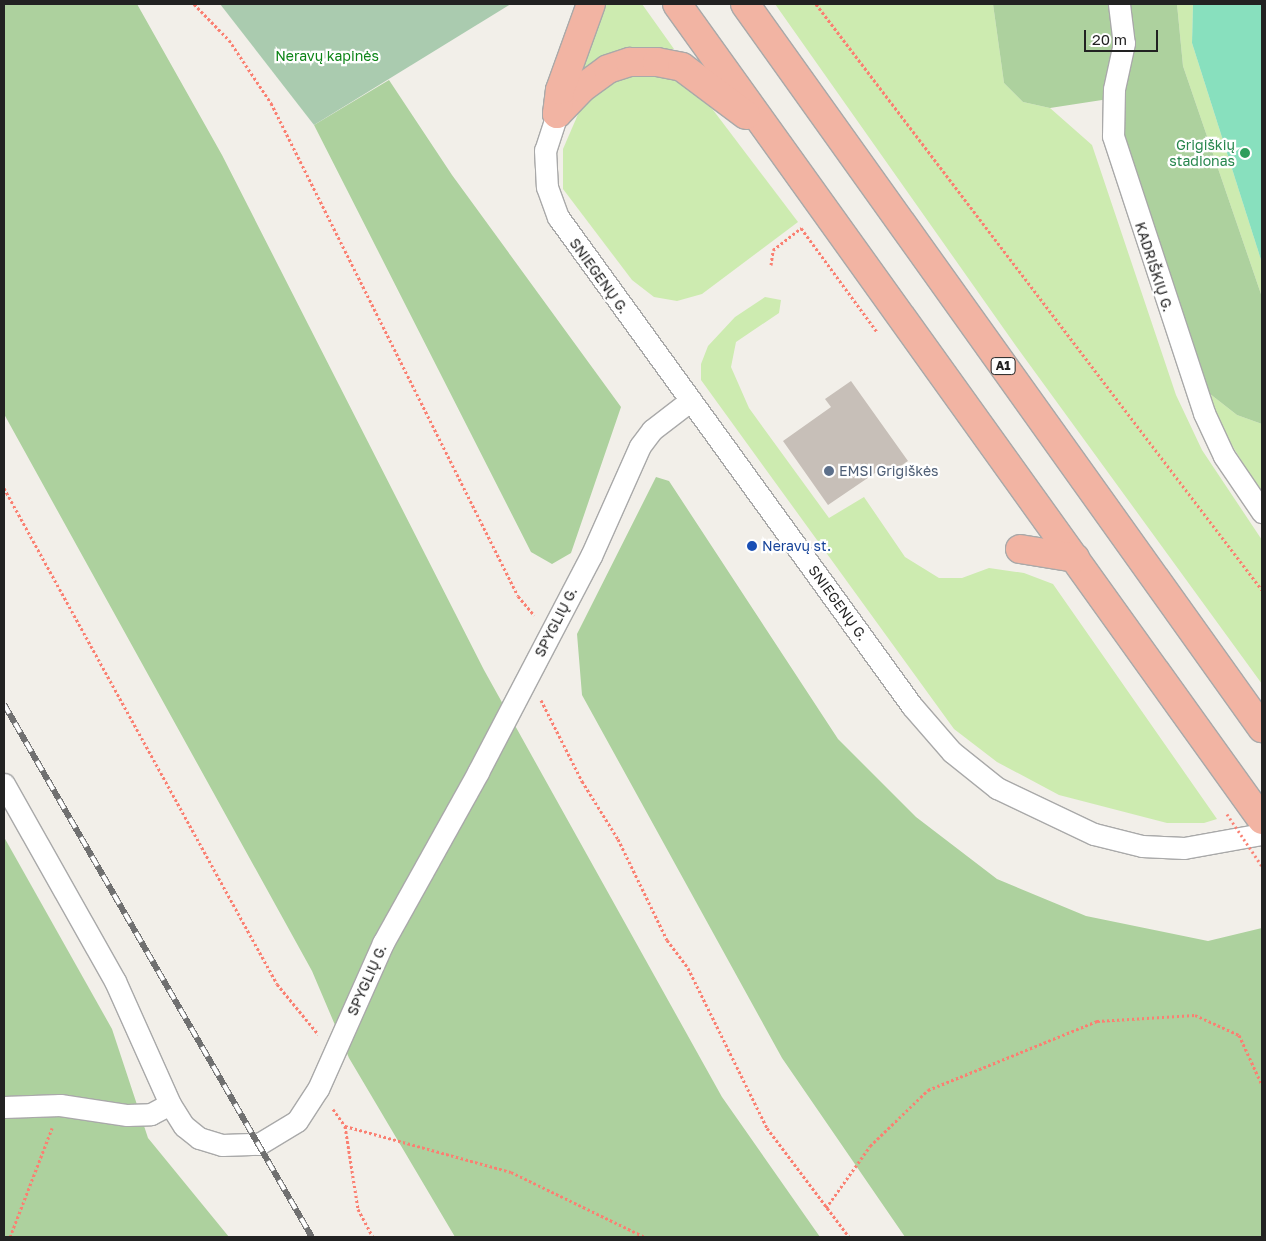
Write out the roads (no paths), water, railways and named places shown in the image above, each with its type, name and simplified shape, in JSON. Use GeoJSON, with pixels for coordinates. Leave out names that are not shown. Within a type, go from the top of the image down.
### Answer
{"type":"FeatureCollection","features":[{"type":"Feature","properties":{"kind":"highway"},"geometry":{"type":"LineString","coordinates":[[557,114],[560,90],[591,4]]}},
{"type":"Feature","properties":{"kind":"highway"},"geometry":{"type":"LineString","coordinates":[[677,4],[1075,558],[1237,806],[1262,820]]}},
{"type":"Feature","properties":{"kind":"highway","name":"A1"},"geometry":{"type":"LineString","coordinates":[[745,4],[1262,728]]}},
{"type":"Feature","properties":{"kind":"highway"},"geometry":{"type":"LineString","coordinates":[[557,114],[582,88],[608,69],[630,62],[657,62],[682,67],[731,102],[782,149]]}},
{"type":"Feature","properties":{"kind":"highway"},"geometry":{"type":"LineString","coordinates":[[1020,549],[1075,558]]}},
{"type":"Feature","properties":{"kind":"street","name":"KADRIŠKIŲ G."},"geometry":{"type":"LineString","coordinates":[[1120,4],[1124,43],[1114,89],[1113,136],[1204,413],[1224,456],[1262,512]]}},
{"type":"Feature","properties":{"kind":"street","name":"SNIEGENŲ G."},"geometry":{"type":"LineString","coordinates":[[557,114],[545,150],[547,187],[558,217],[912,706],[952,752],[997,788],[1094,834],[1142,846],[1184,848],[1262,834]]}},
{"type":"Feature","properties":{"kind":"street","name":"SPYGLIŲ G."},"geometry":{"type":"LineString","coordinates":[[4,784],[115,981],[170,1104],[184,1126],[199,1138],[222,1145],[259,1144],[297,1121],[318,1089],[383,943],[529,675],[640,446],[652,430],[691,400]]}},
{"type":"Feature","properties":{"kind":"street"},"geometry":{"type":"LineString","coordinates":[[4,1107],[60,1105],[127,1115],[151,1114],[170,1104]]}},
{"type":"Feature","properties":{"kind":"railway"},"geometry":{"type":"LineString","coordinates":[[4,704],[312,1237]]}},
{"type":"Feature","properties":{"kind":"place","name":"Grigiškių stadionas"},"geometry":{"type":"Point","coordinates":[1245,153]}},
{"type":"Feature","properties":{"kind":"place","name":"EMSI Grigiškės"},"geometry":{"type":"Point","coordinates":[829,471]}},
{"type":"Feature","properties":{"kind":"place","name":"Neravų st."},"geometry":{"type":"Point","coordinates":[752,546]}},
{"type":"Feature","properties":{"kind":"park label","name":"Neravų kapinės"},"geometry":{"type":"Point","coordinates":[327,56]}}]}
